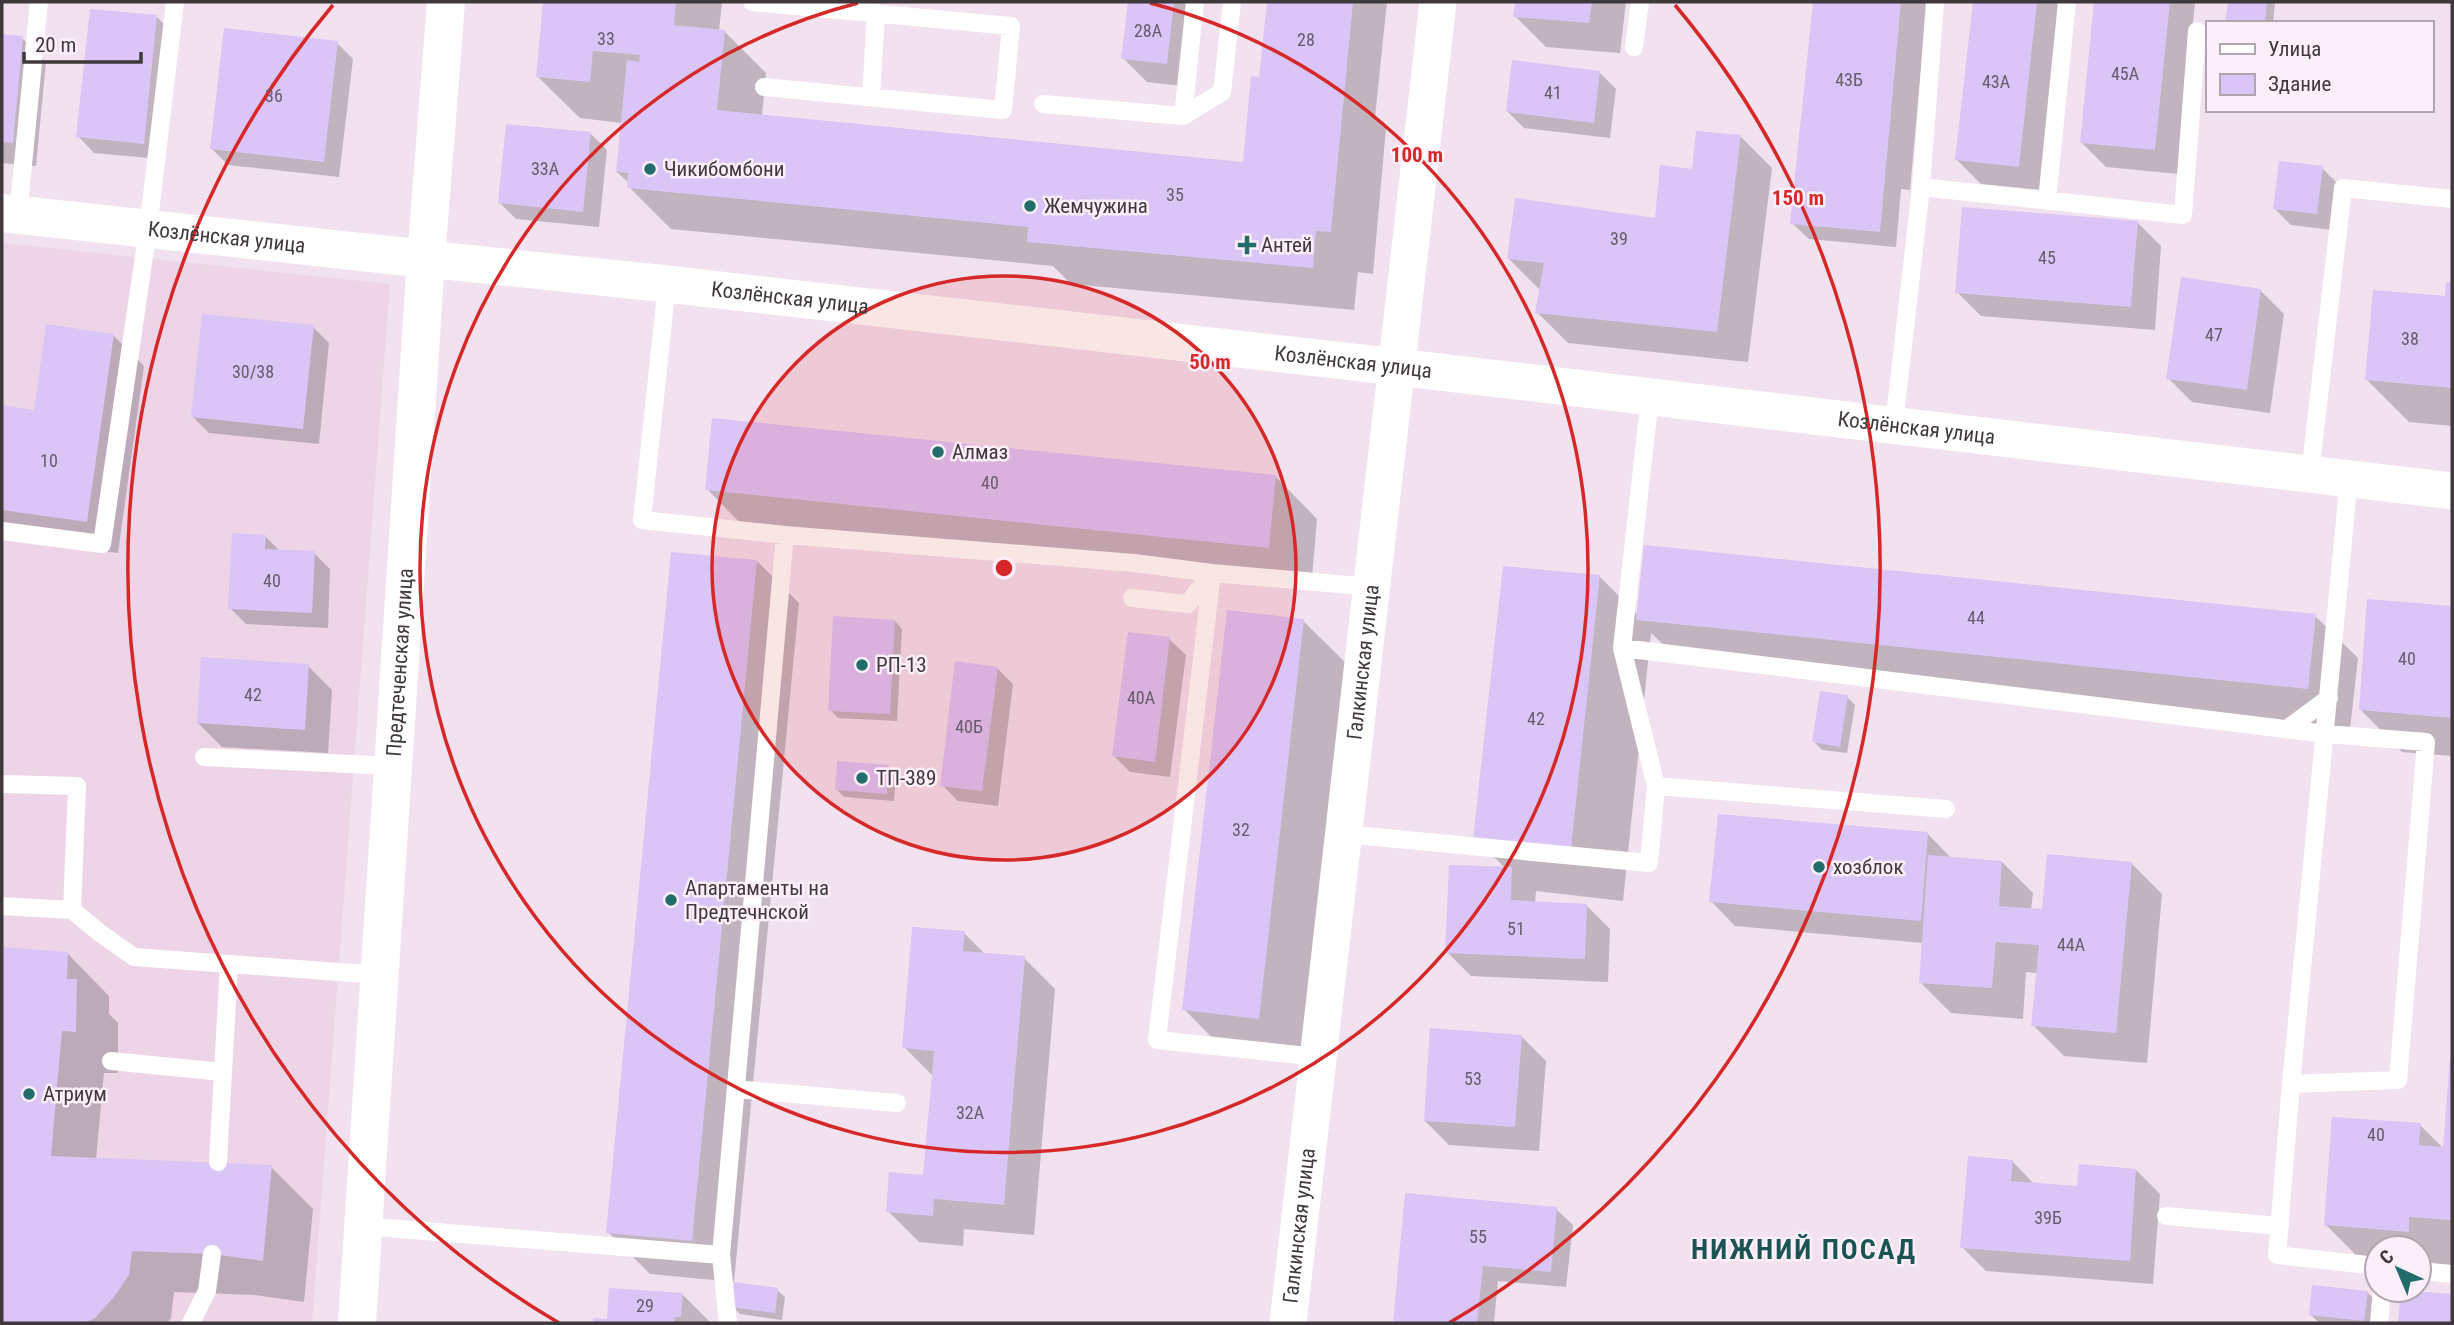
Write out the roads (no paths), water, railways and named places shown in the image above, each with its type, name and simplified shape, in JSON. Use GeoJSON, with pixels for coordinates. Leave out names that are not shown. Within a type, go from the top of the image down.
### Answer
{"type":"FeatureCollection","features":[{"type":"Feature","properties":{"kind":"street","name":"Предтеченская улица"},"geometry":{"type":"LineString","coordinates":[[357,1323],[426,260],[446,2]]}},
{"type":"Feature","properties":{"kind":"street","name":"Галкинская улица"},"geometry":{"type":"LineString","coordinates":[[1288,1323],[1438,2]]}},
{"type":"Feature","properties":{"kind":"street","name":"Козлёнская улица"},"geometry":{"type":"LineString","coordinates":[[10,214],[667,284],[2452,491]]}},
{"type":"Feature","properties":{"kind":"lane"},"geometry":{"type":"LineString","coordinates":[[10,214],[39,2]]}},
{"type":"Feature","properties":{"kind":"lane"},"geometry":{"type":"LineString","coordinates":[[2,531],[102,544],[148,229],[175,2]]}},
{"type":"Feature","properties":{"kind":"lane"},"geometry":{"type":"LineString","coordinates":[[752,2],[876,13],[913,9],[1012,26],[1003,110],[764,87]]}},
{"type":"Feature","properties":{"kind":"lane"},"geometry":{"type":"LineString","coordinates":[[1183,116],[1195,2]]}},
{"type":"Feature","properties":{"kind":"lane"},"geometry":{"type":"LineString","coordinates":[[1043,104],[1183,116],[1222,92],[1232,2]]}},
{"type":"Feature","properties":{"kind":"lane"},"geometry":{"type":"LineString","coordinates":[[1634,47],[1640,2]]}},
{"type":"Feature","properties":{"kind":"lane"},"geometry":{"type":"LineString","coordinates":[[1894,425],[1921,187],[1935,2]]}},
{"type":"Feature","properties":{"kind":"lane"},"geometry":{"type":"LineString","coordinates":[[2047,201],[2067,2]]}},
{"type":"Feature","properties":{"kind":"lane"},"geometry":{"type":"LineString","coordinates":[[871,97],[876,13]]}},
{"type":"Feature","properties":{"kind":"lane"},"geometry":{"type":"LineString","coordinates":[[1921,187],[2183,215],[2197,31]]}},
{"type":"Feature","properties":{"kind":"lane"},"geometry":{"type":"LineString","coordinates":[[2310,474],[2343,188],[2452,198]]}},
{"type":"Feature","properties":{"kind":"lane"},"geometry":{"type":"LineString","coordinates":[[667,284],[642,520],[1372,587]]}},
{"type":"Feature","properties":{"kind":"lane"},"geometry":{"type":"LineString","coordinates":[[1344,834],[1648,863],[1656,786],[1622,648],[1650,397]]}},
{"type":"Feature","properties":{"kind":"lane"},"geometry":{"type":"LineString","coordinates":[[2349,478],[2277,1255],[2363,1264]]}},
{"type":"Feature","properties":{"kind":"lane"},"geometry":{"type":"LineString","coordinates":[[728,1323],[721,1255],[785,535]]}},
{"type":"Feature","properties":{"kind":"lane"},"geometry":{"type":"LineString","coordinates":[[1132,598],[1188,604],[1212,573]]}},
{"type":"Feature","properties":{"kind":"lane"},"geometry":{"type":"LineString","coordinates":[[1212,573],[1157,1040],[1318,1057]]}},
{"type":"Feature","properties":{"kind":"lane"},"geometry":{"type":"LineString","coordinates":[[1622,648],[2326,734],[2426,742],[2398,1080],[2291,1084]]}},
{"type":"Feature","properties":{"kind":"lane"},"geometry":{"type":"LineString","coordinates":[[2287,729],[2329,698]]}},
{"type":"Feature","properties":{"kind":"lane"},"geometry":{"type":"LineString","coordinates":[[204,757],[393,766]]}},
{"type":"Feature","properties":{"kind":"lane"},"geometry":{"type":"LineString","coordinates":[[2,784],[77,786],[72,910]]}},
{"type":"Feature","properties":{"kind":"lane"},"geometry":{"type":"LineString","coordinates":[[1656,786],[1946,810]]}},
{"type":"Feature","properties":{"kind":"lane"},"geometry":{"type":"LineString","coordinates":[[2,906],[72,910],[134,957],[380,975]]}},
{"type":"Feature","properties":{"kind":"lane"},"geometry":{"type":"LineString","coordinates":[[218,1162],[229,964]]}},
{"type":"Feature","properties":{"kind":"lane"},"geometry":{"type":"LineString","coordinates":[[111,1061],[223,1072]]}},
{"type":"Feature","properties":{"kind":"lane"},"geometry":{"type":"LineString","coordinates":[[736,1089],[897,1103]]}},
{"type":"Feature","properties":{"kind":"lane"},"geometry":{"type":"LineString","coordinates":[[2166,1216],[2280,1226]]}},
{"type":"Feature","properties":{"kind":"lane"},"geometry":{"type":"LineString","coordinates":[[363,1226],[721,1255]]}},
{"type":"Feature","properties":{"kind":"lane"},"geometry":{"type":"LineString","coordinates":[[191,1323],[207,1291],[212,1254]]}},
{"type":"Feature","properties":{"kind":"lane"},"geometry":{"type":"LineString","coordinates":[[2433,1273],[2452,1275]]}},
{"type":"Feature","properties":{"kind":"lane"},"geometry":{"type":"LineString","coordinates":[[2379,1323],[2381,1304]]}},
{"type":"Feature","properties":{"kind":"place","name":"Чикибомбони"},"geometry":{"type":"Point","coordinates":[650,169]}},
{"type":"Feature","properties":{"kind":"place","name":"Жемчужина"},"geometry":{"type":"Point","coordinates":[1030,206]}},
{"type":"Feature","properties":{"kind":"place","name":"Антей"},"geometry":{"type":"Point","coordinates":[1247,245]}},
{"type":"Feature","properties":{"kind":"place","name":"Алмаз"},"geometry":{"type":"Point","coordinates":[938,452]}},
{"type":"Feature","properties":{"kind":"place","name":"РП-13"},"geometry":{"type":"Point","coordinates":[862,665]}},
{"type":"Feature","properties":{"kind":"place","name":"ТП-389"},"geometry":{"type":"Point","coordinates":[862,778]}},
{"type":"Feature","properties":{"kind":"place","name":"хозблок"},"geometry":{"type":"Point","coordinates":[1819,867]}},
{"type":"Feature","properties":{"kind":"place","name":"Апартаменты на Предтечнской"},"geometry":{"type":"Point","coordinates":[671,900]}},
{"type":"Feature","properties":{"kind":"place","name":"Атриум"},"geometry":{"type":"Point","coordinates":[29,1094]}},
{"type":"Feature","properties":{"kind":"district","name":"НИЖНИЙ ПОСАД"},"geometry":{"type":"Point","coordinates":[1804,1249]}}]}
